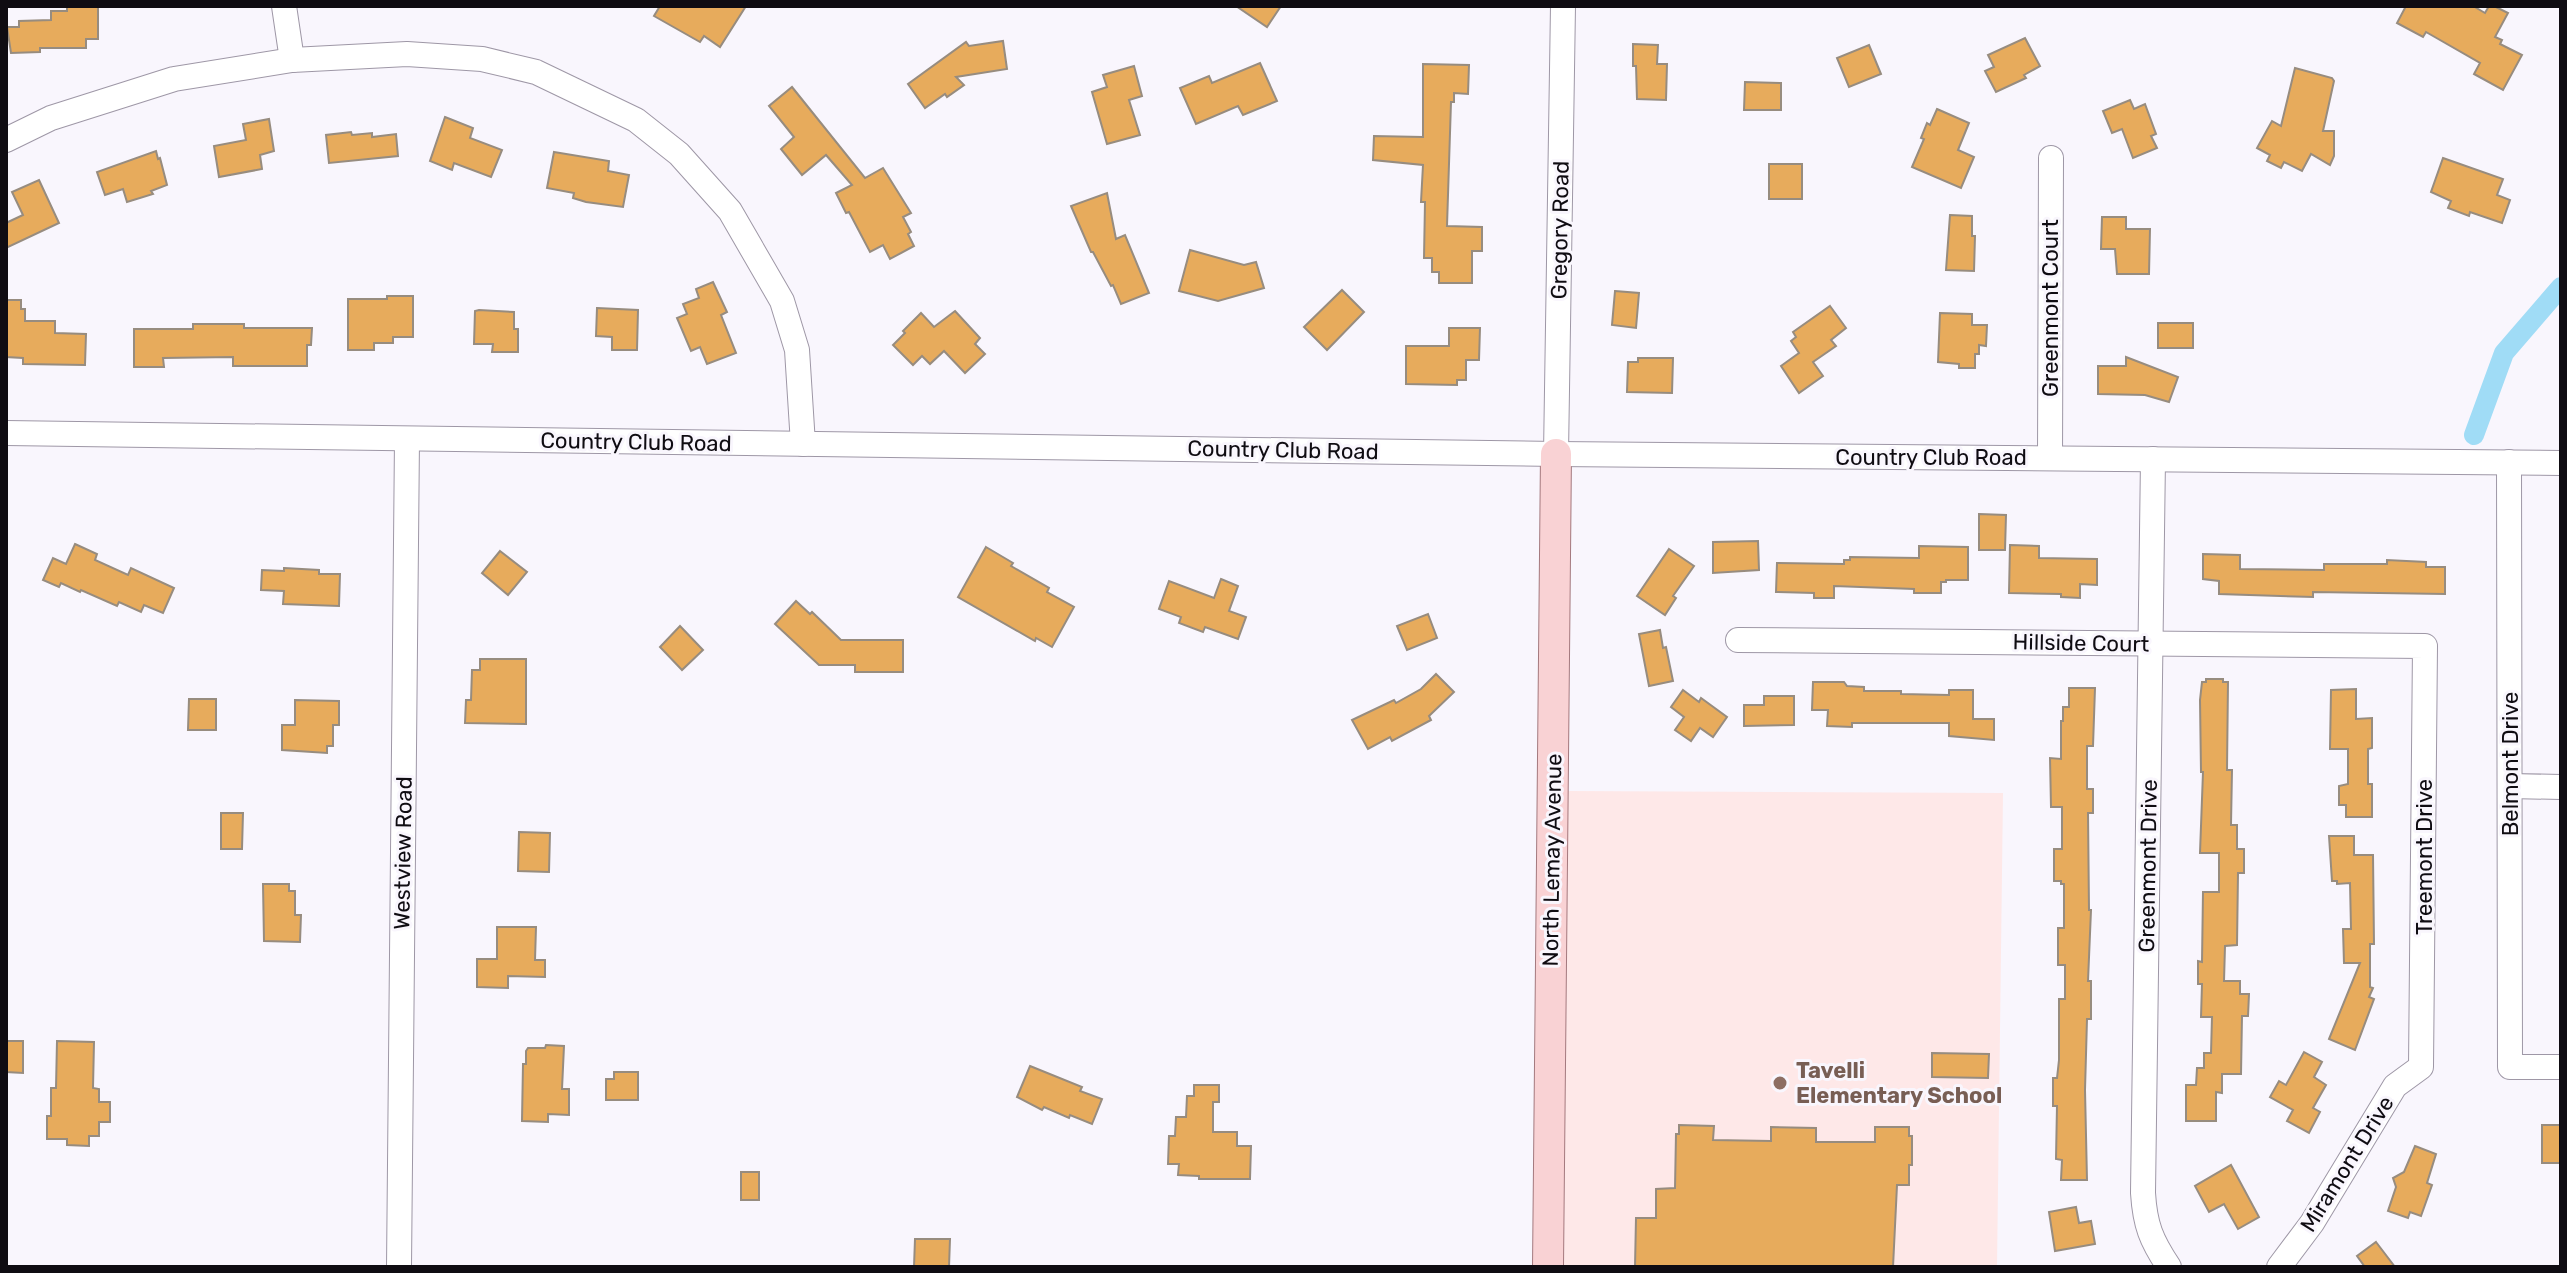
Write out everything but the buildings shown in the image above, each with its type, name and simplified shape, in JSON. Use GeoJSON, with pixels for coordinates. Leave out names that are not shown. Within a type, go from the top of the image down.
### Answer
{"type":"FeatureCollection","features":[{"type":"Feature","properties":{"kind":"main road","name":"North Lemay Avenue"},"geometry":{"type":"LineString","coordinates":[[1548,1267],[1556,454]]}},
{"type":"Feature","properties":{"kind":"street"},"geometry":{"type":"LineString","coordinates":[[284,6],[292,60]]}},
{"type":"Feature","properties":{"kind":"street","name":"Gregory Road"},"geometry":{"type":"LineString","coordinates":[[1556,454],[1563,6]]}},
{"type":"Feature","properties":{"kind":"street"},"geometry":{"type":"LineString","coordinates":[[6,140],[51,118],[174,79],[292,60],[407,54],[482,59],[536,72],[636,120],[679,154],[730,211],[782,301],[797,350],[803,444]]}},
{"type":"Feature","properties":{"kind":"street","name":"Greenmont Court"},"geometry":{"type":"LineString","coordinates":[[2050,458],[2051,158]]}},
{"type":"Feature","properties":{"kind":"street","name":"Country Club Road"},"geometry":{"type":"LineString","coordinates":[[6,433],[1556,454],[2561,463]]}},
{"type":"Feature","properties":{"kind":"street","name":"Westview Road"},"geometry":{"type":"LineString","coordinates":[[399,1267],[407,439]]}},
{"type":"Feature","properties":{"kind":"street","name":"Greenmont Drive"},"geometry":{"type":"LineString","coordinates":[[2153,459],[2143,1193],[2148,1230],[2169,1267]]}},
{"type":"Feature","properties":{"kind":"street","name":"Belmont Drive"},"geometry":{"type":"LineString","coordinates":[[2509,462],[2510,1067],[2561,1067]]}},
{"type":"Feature","properties":{"kind":"street","name":"Hillside Court"},"geometry":{"type":"LineString","coordinates":[[1738,640],[2425,646]]}},
{"type":"Feature","properties":{"kind":"street","name":"Treemont Drive"},"geometry":{"type":"LineString","coordinates":[[2421,1067],[2425,646]]}},
{"type":"Feature","properties":{"kind":"street"},"geometry":{"type":"LineString","coordinates":[[2510,786],[2561,787]]}},
{"type":"Feature","properties":{"kind":"street","name":"Miramont Drive"},"geometry":{"type":"LineString","coordinates":[[2279,1267],[2312,1223],[2395,1086],[2421,1067]]}},
{"type":"Feature","properties":{"kind":"shaded area","name":"Tavelli Elementary School"},"geometry":{"type":"Polygon","coordinates":[[[1568,791],[2003,793],[1997,1267],[1557,1267],[1568,791]]]}},
{"type":"Feature","properties":{"kind":"waterway"},"geometry":{"type":"LineString","coordinates":[[2474,435],[2504,353],[2561,287]]}},
{"type":"Feature","properties":{"kind":"place","name":"Tavelli Elementary School"},"geometry":{"type":"Point","coordinates":[1780,1083]}}]}
